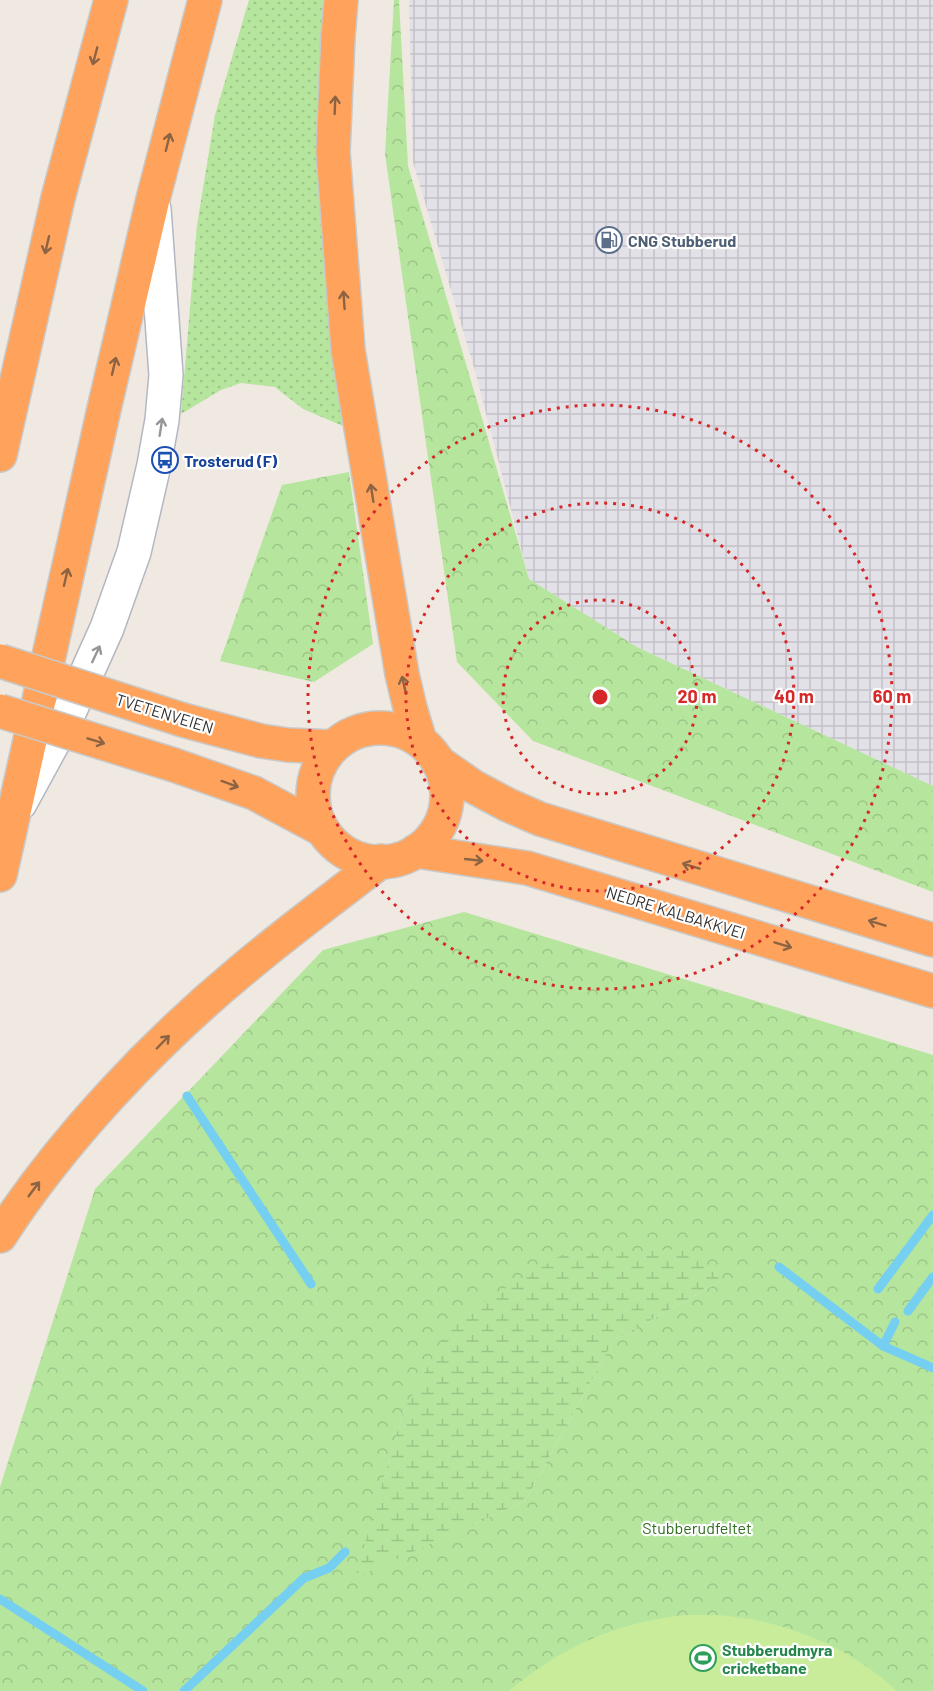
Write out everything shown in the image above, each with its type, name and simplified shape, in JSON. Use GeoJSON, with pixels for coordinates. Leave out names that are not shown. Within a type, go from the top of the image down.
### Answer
{"type":"FeatureCollection","features":[{"type":"Feature","properties":{"kind":"highway"},"geometry":{"type":"LineString","coordinates":[[0,455],[58,198],[111,0]]}},
{"type":"Feature","properties":{"kind":"highway"},"geometry":{"type":"LineString","coordinates":[[0,875],[153,199],[206,0]]}},
{"type":"Feature","properties":{"kind":"highway"},"geometry":{"type":"LineString","coordinates":[[341,0],[333,152],[348,350],[402,674],[410,708],[429,752],[445,781],[446,801],[442,820],[431,837],[416,851],[405,856],[381,861],[354,856],[331,841],[323,830],[315,813],[313,796],[315,778],[322,761],[345,737],[375,728],[391,728],[406,733],[429,752],[474,787],[540,819],[933,940]]}},
{"type":"Feature","properties":{"kind":"highway","name":"TVETENVEIEN"},"geometry":{"type":"LineString","coordinates":[[0,661],[183,720],[261,741],[333,747]]}},
{"type":"Feature","properties":{"kind":"highway"},"geometry":{"type":"LineString","coordinates":[[0,711],[174,765],[254,793],[323,830]]}},
{"type":"Feature","properties":{"kind":"highway","name":"NEDRE KALBAKKVEI"},"geometry":{"type":"LineString","coordinates":[[416,851],[527,868],[933,991]]}},
{"type":"Feature","properties":{"kind":"highway"},"geometry":{"type":"LineString","coordinates":[[0,1236],[50,1167],[96,1112],[170,1035],[240,971],[381,861]]}},
{"type":"Feature","properties":{"kind":"lane"},"geometry":{"type":"LineString","coordinates":[[12,818],[67,717],[107,628],[134,552],[154,465],[162,420],[166,375],[153,199]]}},
{"type":"Feature","properties":{"kind":"shaded area"},"geometry":{"type":"Polygon","coordinates":[[[409,0],[933,0],[933,786],[637,647],[529,579],[475,371],[413,162],[409,0]]]}},
{"type":"Feature","properties":{"kind":"green space"},"geometry":{"type":"Polygon","coordinates":[[[249,0],[334,0],[350,429],[303,409],[275,387],[241,383],[221,390],[181,414],[197,225],[215,115],[249,0]]]}},
{"type":"Feature","properties":{"kind":"green space"},"geometry":{"type":"Polygon","coordinates":[[[394,0],[399,0],[408,166],[529,579],[637,647],[933,786],[933,892],[533,741],[457,662],[385,154],[394,0]]]}},
{"type":"Feature","properties":{"kind":"green space"},"geometry":{"type":"Polygon","coordinates":[[[349,472],[373,644],[314,682],[220,661],[282,485],[349,472]]]}},
{"type":"Feature","properties":{"kind":"green space","name":"Stubberudfeltet"},"geometry":{"type":"Polygon","coordinates":[[[464,912],[933,1055],[933,1691],[0,1691],[0,1487],[95,1189],[323,950],[464,912]],[[723,1280],[403,1412],[356,1577],[525,1501],[613,1341],[723,1280]]]}},
{"type":"Feature","properties":{"kind":"green space"},"geometry":{"type":"Polygon","coordinates":[[[684,1249],[723,1280],[613,1341],[525,1501],[355,1578],[403,1412],[454,1319],[562,1255],[684,1249]]]}},
{"type":"Feature","properties":{"kind":"green space","name":"Stubberudmyra cricketbane"},"geometry":{"type":"Polygon","coordinates":[[[719,1615],[761,1621],[816,1639],[850,1656],[897,1691],[509,1691],[567,1651],[608,1632],[630,1625],[677,1616],[719,1615]]]}},
{"type":"Feature","properties":{"kind":"waterway"},"geometry":{"type":"LineString","coordinates":[[187,1096],[311,1284]]}},
{"type":"Feature","properties":{"kind":"waterway"},"geometry":{"type":"LineString","coordinates":[[878,1289],[933,1215]]}},
{"type":"Feature","properties":{"kind":"waterway"},"geometry":{"type":"LineString","coordinates":[[779,1267],[883,1346],[933,1368]]}},
{"type":"Feature","properties":{"kind":"waterway"},"geometry":{"type":"LineString","coordinates":[[908,1311],[933,1277]]}},
{"type":"Feature","properties":{"kind":"waterway"},"geometry":{"type":"LineString","coordinates":[[883,1346],[895,1322]]}},
{"type":"Feature","properties":{"kind":"waterway"},"geometry":{"type":"LineString","coordinates":[[184,1691],[304,1578],[329,1568],[345,1552]]}},
{"type":"Feature","properties":{"kind":"waterway"},"geometry":{"type":"LineString","coordinates":[[0,1599],[143,1691]]}},
{"type":"Feature","properties":{"kind":"place","name":"CNG Stubberud"},"geometry":{"type":"Point","coordinates":[609,240]}},
{"type":"Feature","properties":{"kind":"place","name":"Trosterud (F)"},"geometry":{"type":"Point","coordinates":[165,460]}},
{"type":"Feature","properties":{"kind":"place","name":"Stubberudmyra cricketbane"},"geometry":{"type":"Point","coordinates":[703,1658]}}]}
